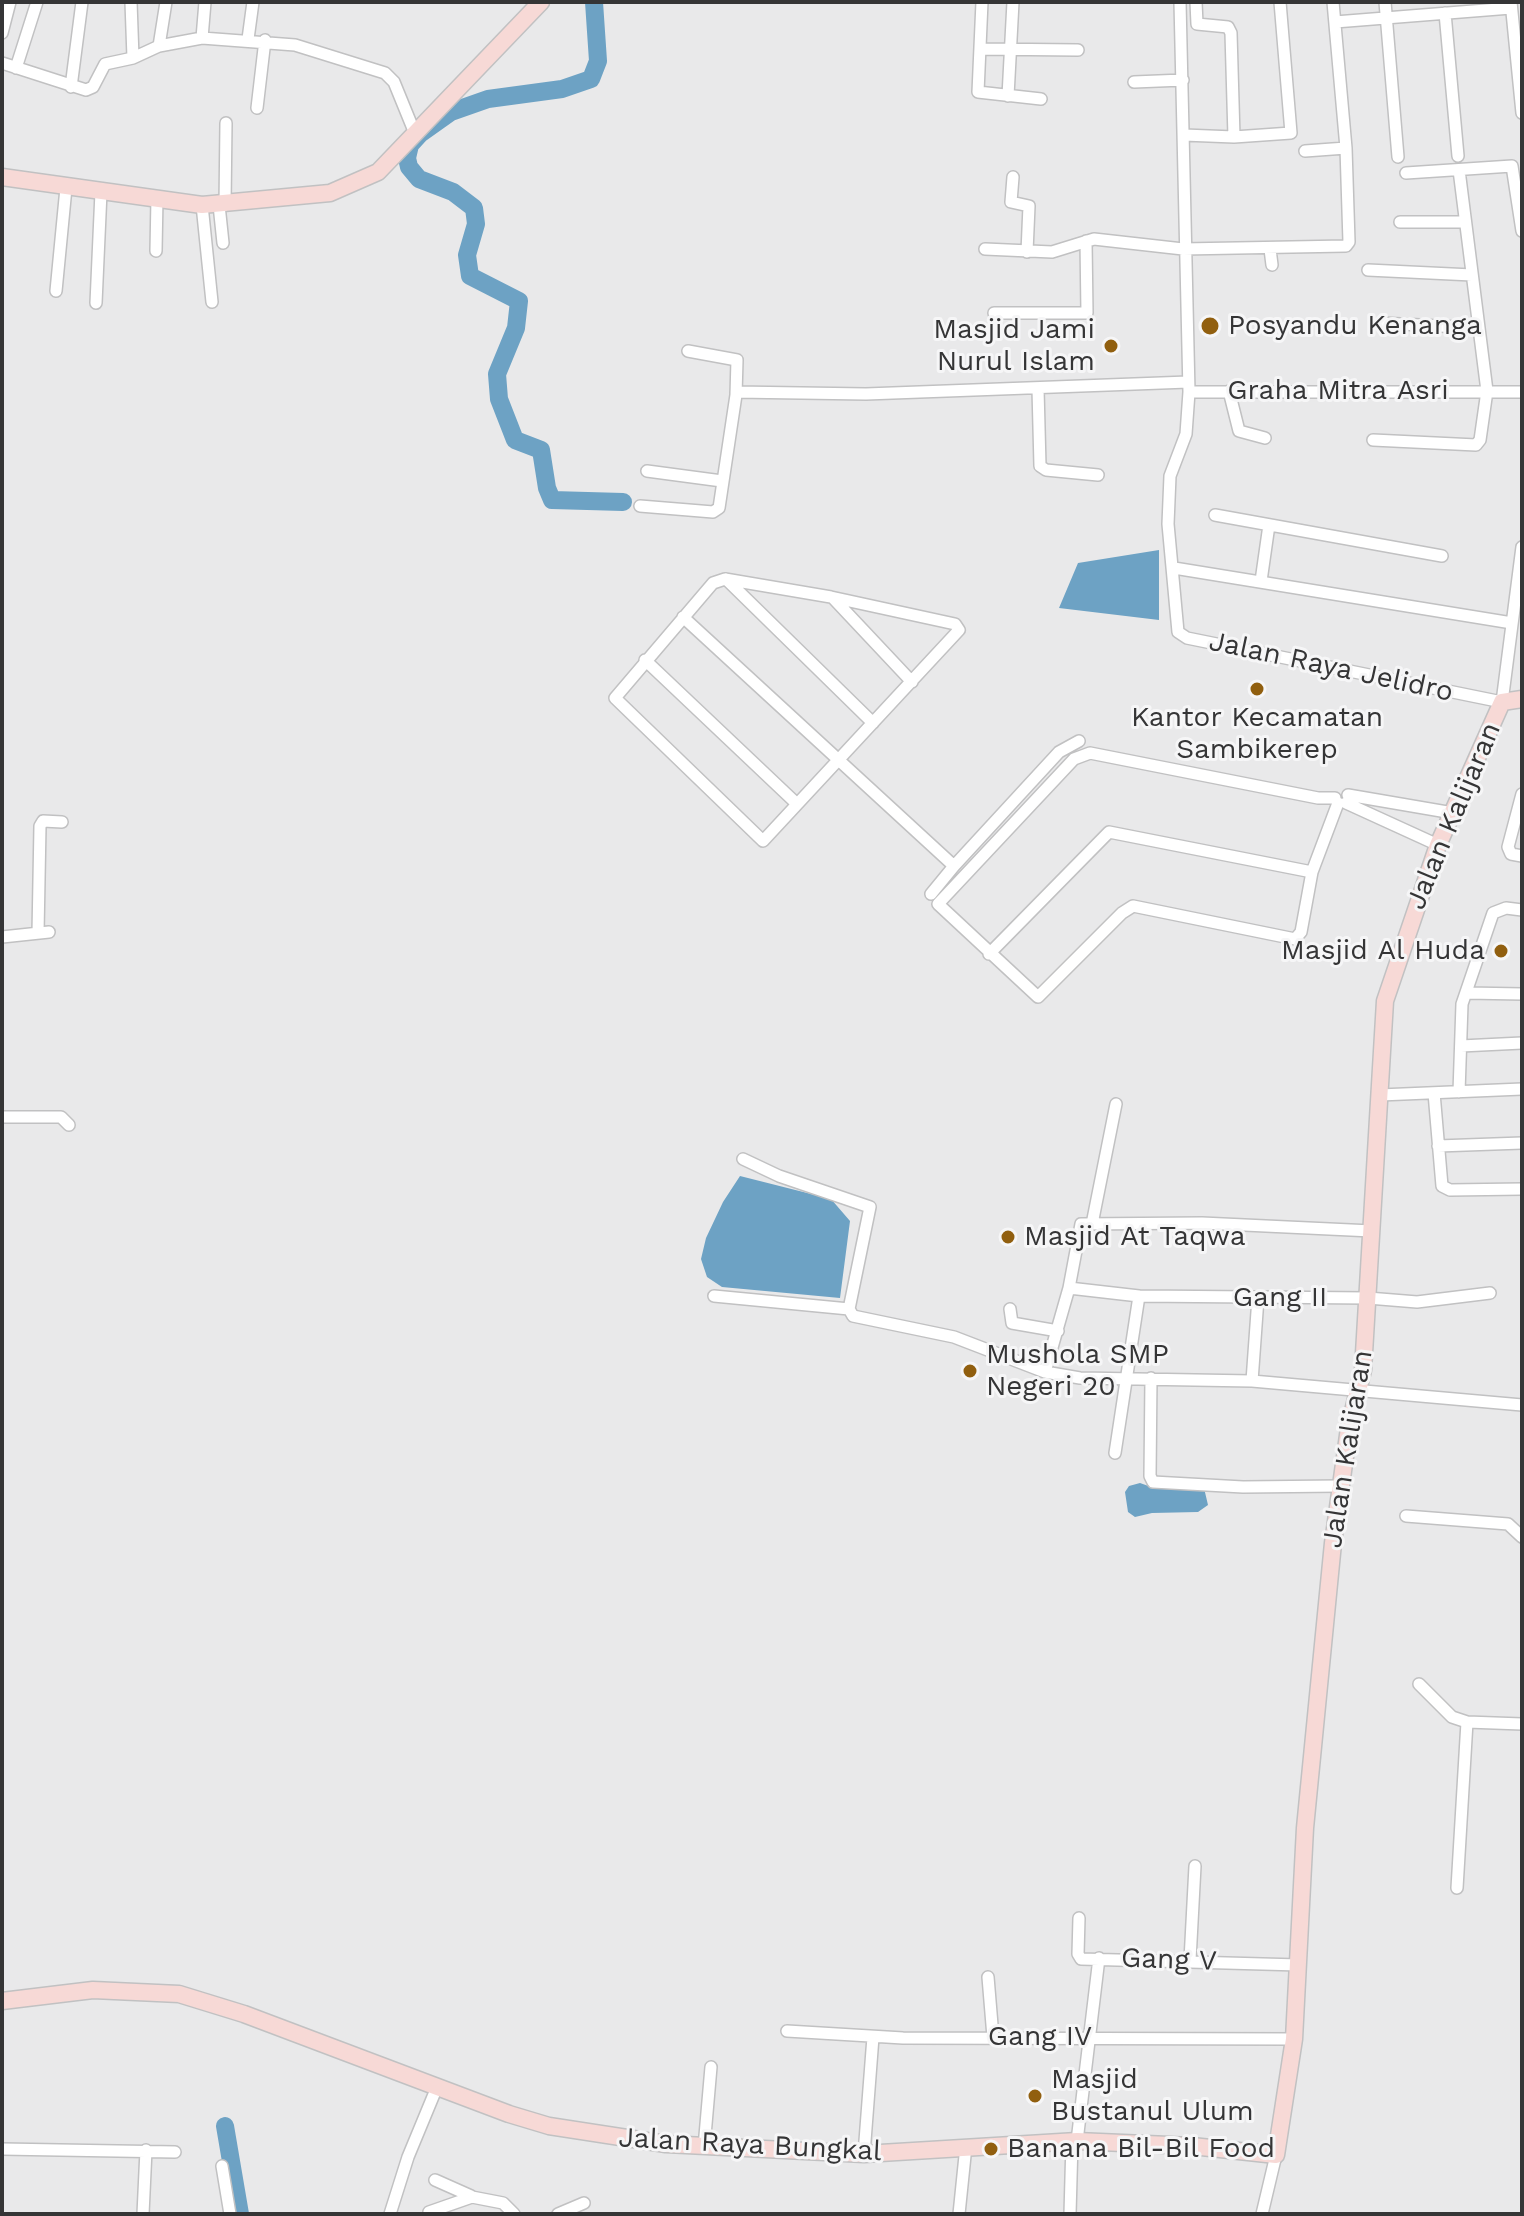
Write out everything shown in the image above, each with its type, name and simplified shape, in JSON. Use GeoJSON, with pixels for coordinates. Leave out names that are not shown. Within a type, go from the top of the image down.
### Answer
{"type":"FeatureCollection","features":[{"type":"Feature","properties":{"kind":"street"},"geometry":{"type":"LineString","coordinates":[[2,33],[10,2]]}},
{"type":"Feature","properties":{"kind":"street"},"geometry":{"type":"LineString","coordinates":[[16,68],[37,2]]}},
{"type":"Feature","properties":{"kind":"street"},"geometry":{"type":"LineString","coordinates":[[71,87],[82,2]]}},
{"type":"Feature","properties":{"kind":"street"},"geometry":{"type":"LineString","coordinates":[[131,2],[133,58]]}},
{"type":"Feature","properties":{"kind":"street"},"geometry":{"type":"LineString","coordinates":[[159,46],[166,2]]}},
{"type":"Feature","properties":{"kind":"street"},"geometry":{"type":"LineString","coordinates":[[202,38],[205,2]]}},
{"type":"Feature","properties":{"kind":"street"},"geometry":{"type":"LineString","coordinates":[[248,39],[253,2]]}},
{"type":"Feature","properties":{"kind":"street"},"geometry":{"type":"LineString","coordinates":[[2,177],[66,188],[215,205],[316,196],[354,185],[378,172],[541,2]]}},
{"type":"Feature","properties":{"kind":"street"},"geometry":{"type":"LineString","coordinates":[[982,2],[978,92],[1041,99]]}},
{"type":"Feature","properties":{"kind":"street"},"geometry":{"type":"LineString","coordinates":[[1008,96],[1013,2]]}},
{"type":"Feature","properties":{"kind":"street"},"geometry":{"type":"LineString","coordinates":[[1180,2],[1188,387],[1186,434],[1169,484],[1168,524],[1174,568],[1512,623]]}},
{"type":"Feature","properties":{"kind":"street"},"geometry":{"type":"LineString","coordinates":[[1196,2],[1197,24],[1228,27],[1231,33],[1234,137]]}},
{"type":"Feature","properties":{"kind":"street"},"geometry":{"type":"LineString","coordinates":[[1184,135],[1234,137],[1289,134],[1292,130],[1280,2]]}},
{"type":"Feature","properties":{"kind":"street"},"geometry":{"type":"LineString","coordinates":[[985,249],[1056,252],[1086,241],[1183,249],[1342,249],[1349,242],[1346,148],[1333,2]]}},
{"type":"Feature","properties":{"kind":"street"},"geometry":{"type":"LineString","coordinates":[[1385,2],[1398,157]]}},
{"type":"Feature","properties":{"kind":"street"},"geometry":{"type":"LineString","coordinates":[[1335,22],[1511,5],[1522,113]]}},
{"type":"Feature","properties":{"kind":"street"},"geometry":{"type":"LineString","coordinates":[[1445,13],[1458,156]]}},
{"type":"Feature","properties":{"kind":"street"},"geometry":{"type":"LineString","coordinates":[[2,63],[71,87],[89,90],[105,64],[133,58],[159,46],[202,38],[265,40],[295,45],[385,73],[394,82],[414,131]]}},
{"type":"Feature","properties":{"kind":"street"},"geometry":{"type":"LineString","coordinates":[[257,108],[265,40]]}},
{"type":"Feature","properties":{"kind":"street"},"geometry":{"type":"LineString","coordinates":[[981,49],[1078,50]]}},
{"type":"Feature","properties":{"kind":"street"},"geometry":{"type":"LineString","coordinates":[[1134,82],[1183,80]]}},
{"type":"Feature","properties":{"kind":"street"},"geometry":{"type":"LineString","coordinates":[[212,302],[215,205],[226,123]]}},
{"type":"Feature","properties":{"kind":"street"},"geometry":{"type":"LineString","coordinates":[[1305,151],[1346,148]]}},
{"type":"Feature","properties":{"kind":"street"},"geometry":{"type":"LineString","coordinates":[[1406,173],[1512,166],[1522,231]]}},
{"type":"Feature","properties":{"kind":"street","name":"Graha Mitra Asri"},"geometry":{"type":"LineString","coordinates":[[1373,440],[1478,444],[1487,391],[1459,170]]}},
{"type":"Feature","properties":{"kind":"street"},"geometry":{"type":"LineString","coordinates":[[1013,177],[1011,203],[1029,206],[1027,252]]}},
{"type":"Feature","properties":{"kind":"street"},"geometry":{"type":"LineString","coordinates":[[56,291],[66,188]]}},
{"type":"Feature","properties":{"kind":"street"},"geometry":{"type":"LineString","coordinates":[[96,303],[101,192]]}},
{"type":"Feature","properties":{"kind":"street"},"geometry":{"type":"LineString","coordinates":[[156,251],[157,198]]}},
{"type":"Feature","properties":{"kind":"street"},"geometry":{"type":"LineString","coordinates":[[215,205],[223,243]]}},
{"type":"Feature","properties":{"kind":"street"},"geometry":{"type":"LineString","coordinates":[[1400,222],[1465,222]]}},
{"type":"Feature","properties":{"kind":"street"},"geometry":{"type":"LineString","coordinates":[[994,313],[1087,313],[1086,241]]}},
{"type":"Feature","properties":{"kind":"street"},"geometry":{"type":"LineString","coordinates":[[1270,249],[1272,265]]}},
{"type":"Feature","properties":{"kind":"street"},"geometry":{"type":"LineString","coordinates":[[1368,270],[1472,275]]}},
{"type":"Feature","properties":{"kind":"street"},"geometry":{"type":"LineString","coordinates":[[1381,323],[1479,328]]}},
{"type":"Feature","properties":{"kind":"street"},"geometry":{"type":"LineString","coordinates":[[640,506],[713,512],[719,508],[736,392],[735,357],[688,351]]}},
{"type":"Feature","properties":{"kind":"street","name":"Graha Mitra Asri"},"geometry":{"type":"LineString","coordinates":[[736,392],[866,394],[1188,387],[1229,391],[1522,392]]}},
{"type":"Feature","properties":{"kind":"street"},"geometry":{"type":"LineString","coordinates":[[1038,389],[1040,466],[1046,470],[1098,475]]}},
{"type":"Feature","properties":{"kind":"street"},"geometry":{"type":"LineString","coordinates":[[1229,391],[1239,431],[1265,438]]}},
{"type":"Feature","properties":{"kind":"street"},"geometry":{"type":"LineString","coordinates":[[647,471],[722,481]]}},
{"type":"Feature","properties":{"kind":"street"},"geometry":{"type":"LineString","coordinates":[[1215,515],[1442,556]]}},
{"type":"Feature","properties":{"kind":"street"},"geometry":{"type":"LineString","coordinates":[[1261,581],[1269,525]]}},
{"type":"Feature","properties":{"kind":"street"},"geometry":{"type":"LineString","coordinates":[[1502,702],[1522,547]]}},
{"type":"Feature","properties":{"kind":"street","name":"Jalan Raya Jelidro"},"geometry":{"type":"LineString","coordinates":[[1174,568],[1177,630],[1187,638],[1502,702],[1522,699]]}},
{"type":"Feature","properties":{"kind":"street"},"geometry":{"type":"LineString","coordinates":[[725,579],[873,723]]}},
{"type":"Feature","properties":{"kind":"street"},"geometry":{"type":"LineString","coordinates":[[725,579],[831,597],[957,625],[958,633],[763,841],[624,710],[616,701],[616,694],[713,583],[725,579]]}},
{"type":"Feature","properties":{"kind":"street"},"geometry":{"type":"LineString","coordinates":[[831,597],[912,682]]}},
{"type":"Feature","properties":{"kind":"street"},"geometry":{"type":"LineString","coordinates":[[683,617],[954,866]]}},
{"type":"Feature","properties":{"kind":"street"},"geometry":{"type":"LineString","coordinates":[[645,660],[797,804]]}},
{"type":"Feature","properties":{"kind":"street","name":"Jalan Kalijaran"},"geometry":{"type":"LineString","coordinates":[[1262,2214],[1276,2155],[1294,2039],[1306,1814],[1340,1486],[1363,1370],[1387,991],[1438,845],[1502,702]]}},
{"type":"Feature","properties":{"kind":"street"},"geometry":{"type":"LineString","coordinates":[[931,894],[1059,752],[1079,741]]}},
{"type":"Feature","properties":{"kind":"street"},"geometry":{"type":"LineString","coordinates":[[1342,800],[1312,872],[1301,932],[1295,939],[1133,906],[1122,913],[1038,997],[940,909],[939,900],[1021,814],[1074,759],[1090,753],[1318,798],[1342,800],[1453,813]]}},
{"type":"Feature","properties":{"kind":"street"},"geometry":{"type":"LineString","coordinates":[[1522,794],[1508,847],[1511,854],[1522,856]]}},
{"type":"Feature","properties":{"kind":"street"},"geometry":{"type":"LineString","coordinates":[[1342,800],[1438,845]]}},
{"type":"Feature","properties":{"kind":"street"},"geometry":{"type":"LineString","coordinates":[[1011,804],[1021,814]]}},
{"type":"Feature","properties":{"kind":"street"},"geometry":{"type":"LineString","coordinates":[[2,937],[44,932],[40,826],[43,821],[62,822]]}},
{"type":"Feature","properties":{"kind":"street"},"geometry":{"type":"LineString","coordinates":[[989,954],[1109,832],[1312,872]]}},
{"type":"Feature","properties":{"kind":"street"},"geometry":{"type":"LineString","coordinates":[[1459,1092],[1461,1014],[1493,913],[1506,908],[1522,910]]}},
{"type":"Feature","properties":{"kind":"street"},"geometry":{"type":"LineString","coordinates":[[1467,993],[1522,994]]}},
{"type":"Feature","properties":{"kind":"street"},"geometry":{"type":"LineString","coordinates":[[1461,1046],[1522,1043]]}},
{"type":"Feature","properties":{"kind":"street"},"geometry":{"type":"LineString","coordinates":[[1380,1095],[1522,1089]]}},
{"type":"Feature","properties":{"kind":"street"},"geometry":{"type":"LineString","coordinates":[[1434,1093],[1442,1186],[1456,1190],[1522,1189]]}},
{"type":"Feature","properties":{"kind":"street"},"geometry":{"type":"LineString","coordinates":[[1092,1224],[1116,1104]]}},
{"type":"Feature","properties":{"kind":"street"},"geometry":{"type":"LineString","coordinates":[[2,1117],[61,1117],[69,1125]]}},
{"type":"Feature","properties":{"kind":"street"},"geometry":{"type":"LineString","coordinates":[[1438,1146],[1522,1143]]}},
{"type":"Feature","properties":{"kind":"street"},"geometry":{"type":"LineString","coordinates":[[743,1159],[779,1176],[870,1207],[849,1309],[853,1316],[954,1337],[1045,1372],[1080,1378],[1252,1381],[1522,1405]]}},
{"type":"Feature","properties":{"kind":"street"},"geometry":{"type":"LineString","coordinates":[[1045,1372],[1069,1288],[1081,1224],[1202,1223],[1372,1231]]}},
{"type":"Feature","properties":{"kind":"street","name":"Gang II"},"geometry":{"type":"LineString","coordinates":[[1069,1288],[1139,1296],[1368,1298],[1417,1302],[1490,1293]]}},
{"type":"Feature","properties":{"kind":"street"},"geometry":{"type":"LineString","coordinates":[[714,1296],[849,1309]]}},
{"type":"Feature","properties":{"kind":"street"},"geometry":{"type":"LineString","coordinates":[[1115,1453],[1139,1296]]}},
{"type":"Feature","properties":{"kind":"street"},"geometry":{"type":"LineString","coordinates":[[1252,1381],[1258,1298]]}},
{"type":"Feature","properties":{"kind":"street"},"geometry":{"type":"LineString","coordinates":[[1010,1309],[1012,1323],[1058,1331]]}},
{"type":"Feature","properties":{"kind":"street"},"geometry":{"type":"LineString","coordinates":[[1151,1378],[1150,1476],[1153,1482],[1243,1487],[1340,1486]]}},
{"type":"Feature","properties":{"kind":"street"},"geometry":{"type":"LineString","coordinates":[[1406,1516],[1501,1522],[1508,1524],[1522,1537]]}},
{"type":"Feature","properties":{"kind":"street"},"geometry":{"type":"LineString","coordinates":[[1419,1684],[1444,1711],[1467,1722],[1522,1724]]}},
{"type":"Feature","properties":{"kind":"street"},"geometry":{"type":"LineString","coordinates":[[1457,1888],[1467,1722]]}},
{"type":"Feature","properties":{"kind":"street"},"geometry":{"type":"LineString","coordinates":[[1190,1960],[1195,1866]]}},
{"type":"Feature","properties":{"kind":"street","name":"Gang V"},"geometry":{"type":"LineString","coordinates":[[1079,1918],[1079,1957],[1299,1965]]}},
{"type":"Feature","properties":{"kind":"street"},"geometry":{"type":"LineString","coordinates":[[1070,2214],[1074,2141],[1099,1958]]}},
{"type":"Feature","properties":{"kind":"street"},"geometry":{"type":"LineString","coordinates":[[988,1977],[993,2037]]}},
{"type":"Feature","properties":{"kind":"street","name":"Jalan Raya Bungkal"},"geometry":{"type":"LineString","coordinates":[[2,2001],[84,1990],[179,1994],[244,2014],[549,2126],[605,2137],[704,2147],[864,2154],[1074,2141],[1192,2146],[1276,2155]]}},
{"type":"Feature","properties":{"kind":"street","name":"Gang IV"},"geometry":{"type":"LineString","coordinates":[[787,2031],[873,2037],[1294,2039]]}},
{"type":"Feature","properties":{"kind":"street"},"geometry":{"type":"LineString","coordinates":[[864,2154],[873,2037]]}},
{"type":"Feature","properties":{"kind":"street"},"geometry":{"type":"LineString","coordinates":[[704,2147],[711,2067]]}},
{"type":"Feature","properties":{"kind":"street"},"geometry":{"type":"LineString","coordinates":[[390,2214],[408,2157],[437,2087]]}},
{"type":"Feature","properties":{"kind":"street"},"geometry":{"type":"LineString","coordinates":[[959,2214],[966,2146]]}},
{"type":"Feature","properties":{"kind":"street"},"geometry":{"type":"LineString","coordinates":[[2,2149],[175,2152]]}},
{"type":"Feature","properties":{"kind":"street"},"geometry":{"type":"LineString","coordinates":[[143,2214],[146,2150]]}},
{"type":"Feature","properties":{"kind":"street"},"geometry":{"type":"LineString","coordinates":[[222,2166],[230,2214]]}},
{"type":"Feature","properties":{"kind":"street"},"geometry":{"type":"LineString","coordinates":[[435,2180],[472,2197],[503,2203],[514,2214]]}},
{"type":"Feature","properties":{"kind":"street"},"geometry":{"type":"LineString","coordinates":[[429,2212],[472,2197]]}},
{"type":"Feature","properties":{"kind":"street"},"geometry":{"type":"LineString","coordinates":[[558,2214],[584,2203]]}},
{"type":"Feature","properties":{"kind":"water"},"geometry":{"type":"Polygon","coordinates":[[[1159,550],[1159,620],[1059,608],[1078,563],[1159,550]]]}},
{"type":"Feature","properties":{"kind":"water"},"geometry":{"type":"Polygon","coordinates":[[[740,1176],[831,1199],[850,1221],[840,1298],[722,1287],[707,1277],[701,1259],[706,1238],[723,1202],[740,1176]]]}},
{"type":"Feature","properties":{"kind":"water"},"geometry":{"type":"Polygon","coordinates":[[[1140,1483],[1154,1488],[1200,1486],[1204,1488],[1208,1505],[1198,1512],[1152,1513],[1135,1517],[1128,1512],[1125,1492],[1129,1486],[1140,1483]]]}},
{"type":"Feature","properties":{"kind":"waterway"},"geometry":{"type":"LineString","coordinates":[[594,2],[598,61],[591,79],[562,89],[488,99],[451,112],[420,134],[410,145],[407,158],[409,167],[419,179],[453,192],[474,208],[476,224],[467,255],[470,276],[519,301],[516,328],[497,374],[499,399],[515,440],[541,450],[552,500],[623,502]]}},
{"type":"Feature","properties":{"kind":"waterway"},"geometry":{"type":"LineString","coordinates":[[225,2126],[240,2214]]}},
{"type":"Feature","properties":{"kind":"place","name":"Posyandu Kenanga"},"geometry":{"type":"Point","coordinates":[1210,326]}},
{"type":"Feature","properties":{"kind":"place","name":"Masjid Jami Nurul Islam"},"geometry":{"type":"Point","coordinates":[1111,346]}},
{"type":"Feature","properties":{"kind":"place","name":"Kantor Kecamatan Sambikerep"},"geometry":{"type":"Point","coordinates":[1257,689]}},
{"type":"Feature","properties":{"kind":"place","name":"Masjid Al Huda"},"geometry":{"type":"Point","coordinates":[1501,951]}},
{"type":"Feature","properties":{"kind":"place","name":"Masjid At Taqwa"},"geometry":{"type":"Point","coordinates":[1008,1237]}},
{"type":"Feature","properties":{"kind":"place","name":"Mushola SMP Negeri 20"},"geometry":{"type":"Point","coordinates":[970,1371]}},
{"type":"Feature","properties":{"kind":"place","name":"Masjid Bustanul Ulum"},"geometry":{"type":"Point","coordinates":[1035,2096]}},
{"type":"Feature","properties":{"kind":"place","name":"Banana Bil-Bil Food"},"geometry":{"type":"Point","coordinates":[991,2149]}}]}
